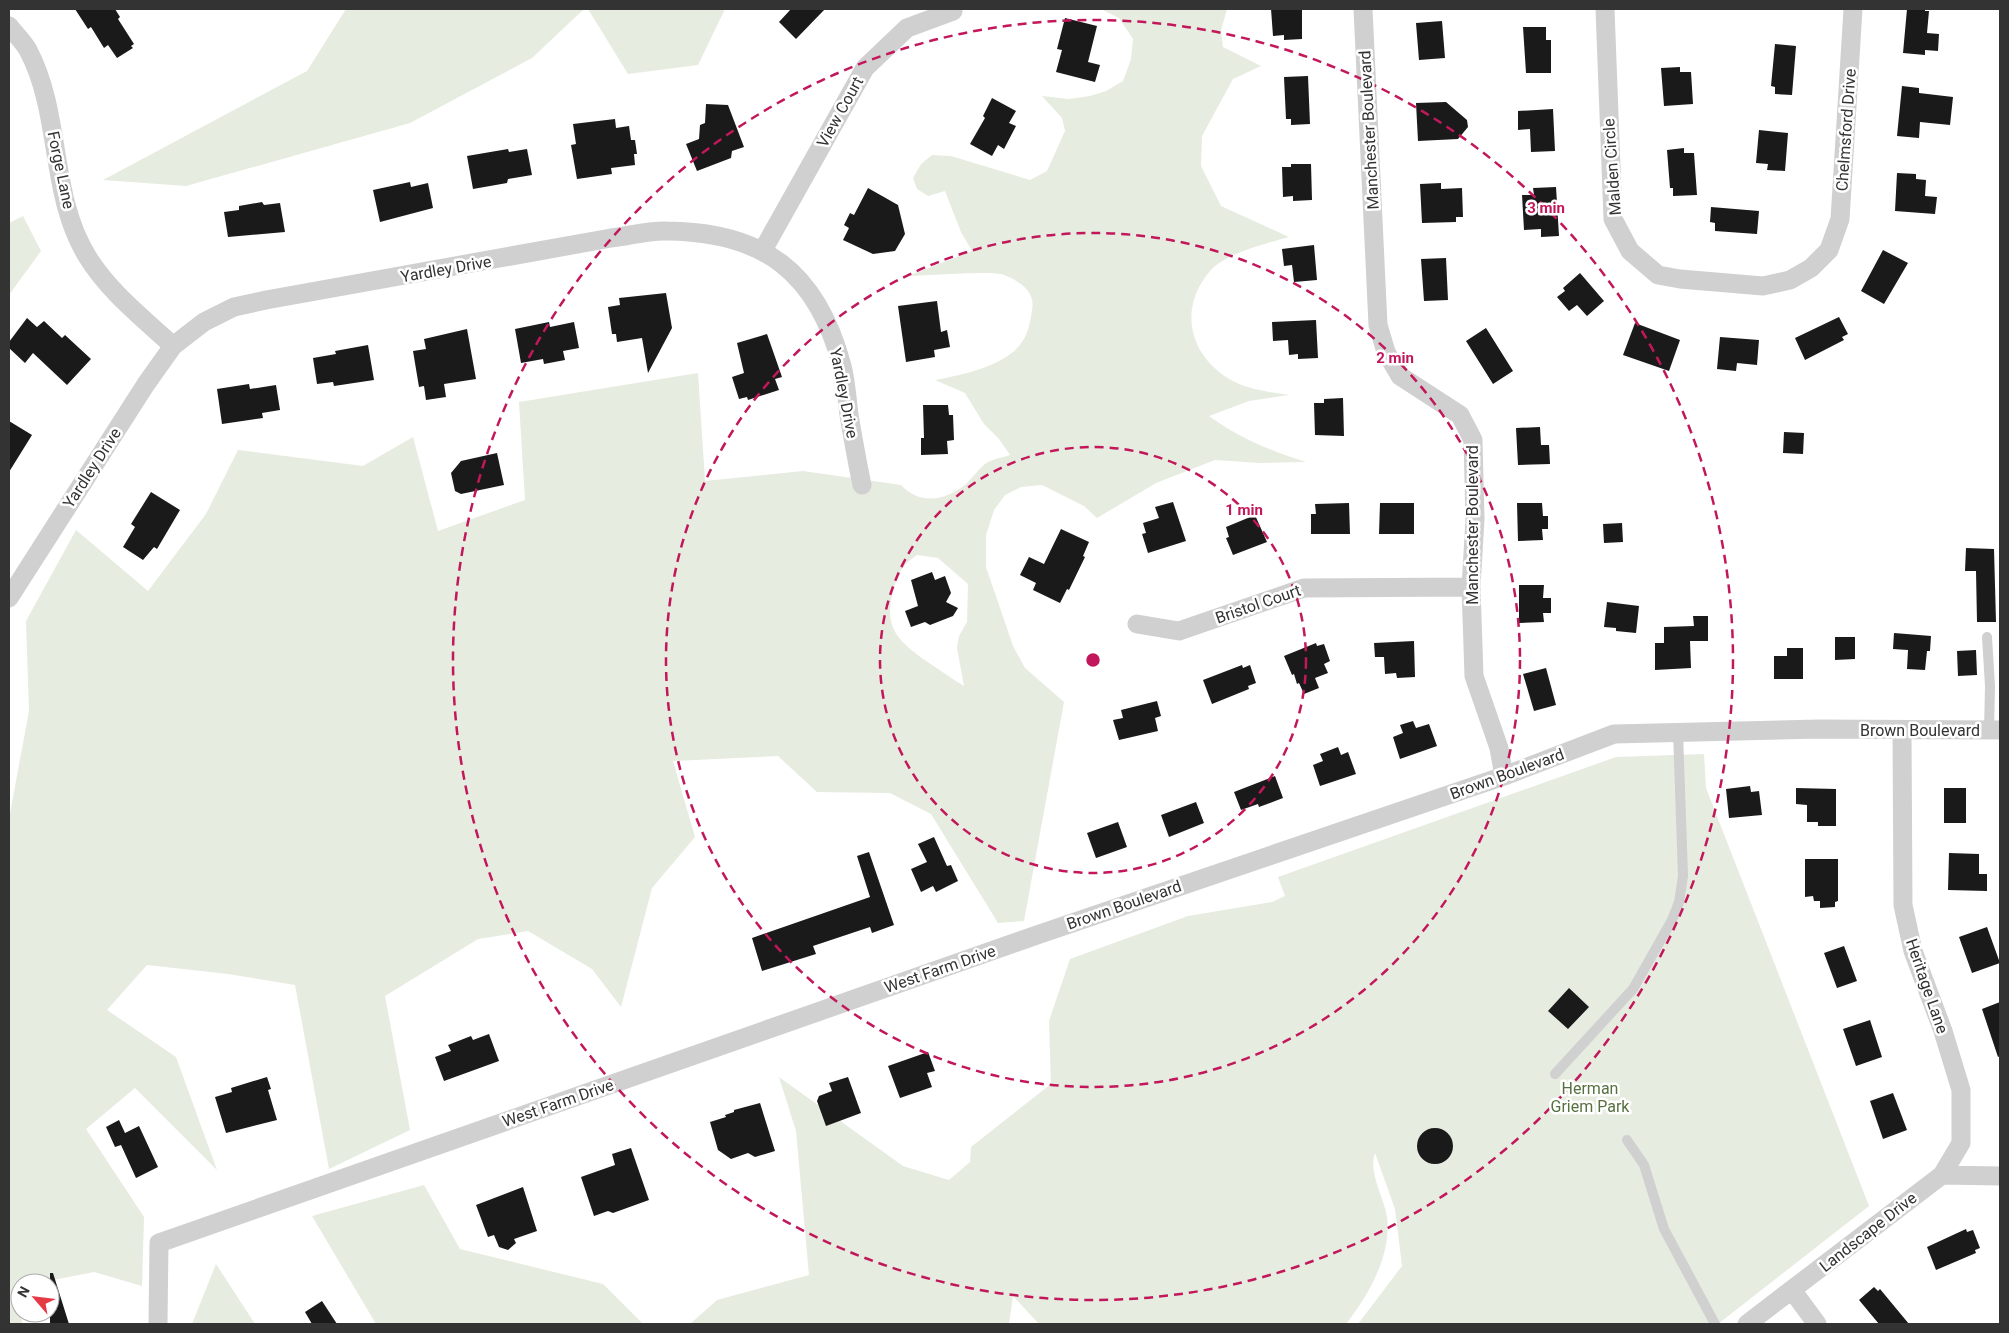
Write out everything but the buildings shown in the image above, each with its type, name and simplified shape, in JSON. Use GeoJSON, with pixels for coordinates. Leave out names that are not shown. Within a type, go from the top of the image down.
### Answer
{"type":"FeatureCollection","features":[{"type":"Feature","properties":{"kind":"street","name":"Manchester Boulevard"},"geometry":{"type":"LineString","coordinates":[[1363,9],[1378,326],[1386,352],[1400,376],[1460,415],[1473,440],[1475,519],[1471,587],[1474,676],[1499,748],[1504,776]]}},
{"type":"Feature","properties":{"kind":"street","name":"Malden Circle"},"geometry":{"type":"LineString","coordinates":[[1604,9],[1613,218],[1630,251],[1658,275],[1680,279],[1763,286],[1790,280],[1811,268],[1829,250]]}},
{"type":"Feature","properties":{"kind":"street","name":"Chelmsford Drive"},"geometry":{"type":"LineString","coordinates":[[1829,250],[1840,220],[1853,9]]}},
{"type":"Feature","properties":{"kind":"street","name":"View Court"},"geometry":{"type":"LineString","coordinates":[[763,250],[865,68],[907,28],[954,11]]}},
{"type":"Feature","properties":{"kind":"street","name":"Forge Lane"},"geometry":{"type":"LineString","coordinates":[[9,26],[27,48],[44,87],[68,210],[86,255],[109,287],[174,346]]}},
{"type":"Feature","properties":{"kind":"street","name":"Yardley Drive"},"geometry":{"type":"LineString","coordinates":[[9,598],[146,384],[174,346],[204,322],[234,306],[611,238],[666,230],[714,234],[763,250],[787,266],[808,288],[829,325],[842,367],[862,486]]}},
{"type":"Feature","properties":{"kind":"street","name":"Bristol Court"},"geometry":{"type":"LineString","coordinates":[[1137,624],[1179,631],[1304,588],[1329,586],[1471,587]]}},
{"type":"Feature","properties":{"kind":"street","name":"Brown Boulevard"},"geometry":{"type":"LineString","coordinates":[[1034,936],[1504,776],[1614,734],[1819,729],[1902,731],[1994,730]]}},
{"type":"Feature","properties":{"kind":"street","name":"Heritage Lane"},"geometry":{"type":"LineString","coordinates":[[1902,731],[1903,905],[1913,951],[1944,1031],[1962,1090],[1961,1143],[1942,1175]]}},
{"type":"Feature","properties":{"kind":"street","name":"West Farm Drive"},"geometry":{"type":"LineString","coordinates":[[158,1324],[159,1243],[1034,936]]}},
{"type":"Feature","properties":{"kind":"street"},"geometry":{"type":"LineString","coordinates":[[1942,1175],[2000,1176]]}},
{"type":"Feature","properties":{"kind":"street","name":"Landscape Drive"},"geometry":{"type":"LineString","coordinates":[[1747,1324],[1942,1175]]}},
{"type":"Feature","properties":{"kind":"street"},"geometry":{"type":"LineString","coordinates":[[1792,1290],[1817,1324]]}},
{"type":"Feature","properties":{"kind":"lane"},"geometry":{"type":"LineString","coordinates":[[1987,637],[1994,730]]}},
{"type":"Feature","properties":{"kind":"lane"},"geometry":{"type":"LineString","coordinates":[[1555,1074],[1632,989],[1672,920],[1679,902],[1683,876],[1678,732]]}},
{"type":"Feature","properties":{"kind":"lane"},"geometry":{"type":"LineString","coordinates":[[1627,1140],[1644,1165],[1664,1230],[1715,1324]]}},
{"type":"Feature","properties":{"kind":"green space"},"geometry":{"type":"Polygon","coordinates":[[[346,9],[584,9],[532,58],[410,123],[186,186],[103,180],[307,71],[346,9]]]}},
{"type":"Feature","properties":{"kind":"green space"},"geometry":{"type":"Polygon","coordinates":[[[588,9],[725,9],[698,65],[628,74],[588,9]]]}},
{"type":"Feature","properties":{"kind":"green space"},"geometry":{"type":"Polygon","coordinates":[[[1101,9],[1227,9],[1221,30],[1223,47],[1261,66],[1233,79],[1202,136],[1201,166],[1221,206],[1289,237],[1237,253],[1218,264],[1200,285],[1191,315],[1193,331],[1198,345],[1206,359],[1218,371],[1233,381],[1253,389],[1289,395],[1249,401],[1209,416],[1232,431],[1256,443],[1306,462],[1260,463],[1215,460],[1156,483],[1097,518],[1084,506],[1042,485],[1021,487],[1005,495],[994,510],[986,535],[986,567],[1013,646],[1025,668],[1064,702],[1024,921],[998,923],[931,814],[890,793],[817,792],[778,756],[673,761],[695,837],[652,888],[621,1007],[592,969],[528,931],[478,939],[385,996],[410,1130],[329,1169],[295,985],[228,974],[147,965],[107,1010],[176,1057],[217,1170],[135,1088],[86,1129],[144,1217],[142,1286],[94,1272],[60,1279],[60,1273],[10,1273],[10,1323],[22,1324],[9,1324],[9,819],[29,711],[26,621],[76,530],[148,591],[206,514],[238,450],[363,466],[413,437],[438,531],[525,500],[519,402],[698,373],[705,481],[803,471],[901,485],[916,496],[924,498],[941,497],[950,494],[966,484],[987,462],[1010,455],[999,439],[984,424],[965,393],[935,380],[980,369],[1011,353],[1019,346],[1027,334],[1033,304],[1026,288],[1016,280],[1004,275],[973,273],[908,276],[972,251],[961,232],[945,191],[928,196],[917,189],[913,178],[921,164],[932,155],[951,156],[1030,180],[1047,171],[1065,131],[1062,118],[1042,96],[1069,99],[1090,96],[1106,91],[1123,81],[1131,59],[1133,39],[1119,18],[1101,9]],[[917,555],[899,573],[891,602],[890,614],[895,632],[909,648],[964,686],[957,648],[959,636],[967,622],[968,584],[938,558],[917,555]]]}},
{"type":"Feature","properties":{"kind":"green space"},"geometry":{"type":"Polygon","coordinates":[[[23,216],[41,251],[9,295],[9,223],[23,216]]]}},
{"type":"Feature","properties":{"kind":"green space","name":"Herman Griem Park"},"geometry":{"type":"Polygon","coordinates":[[[1704,754],[1706,788],[1869,1206],[1718,1324],[1358,1324],[1402,1266],[1395,1209],[1375,1153],[1373,1161],[1375,1177],[1387,1217],[1386,1246],[1377,1274],[1370,1288],[1346,1324],[1039,1324],[1013,1296],[1009,1324],[690,1324],[717,1300],[809,1275],[796,1131],[779,1077],[903,1166],[949,1180],[970,1162],[971,1147],[1051,1084],[1049,1021],[1070,959],[1188,916],[1272,902],[1285,896],[1278,877],[1616,757],[1704,754]]]}},
{"type":"Feature","properties":{"kind":"green space"},"geometry":{"type":"Polygon","coordinates":[[[424,1185],[460,1249],[603,1284],[643,1324],[376,1324],[312,1216],[424,1185]]]}},
{"type":"Feature","properties":{"kind":"green space"},"geometry":{"type":"Polygon","coordinates":[[[216,1264],[255,1324],[192,1324],[216,1264]]]}}]}
